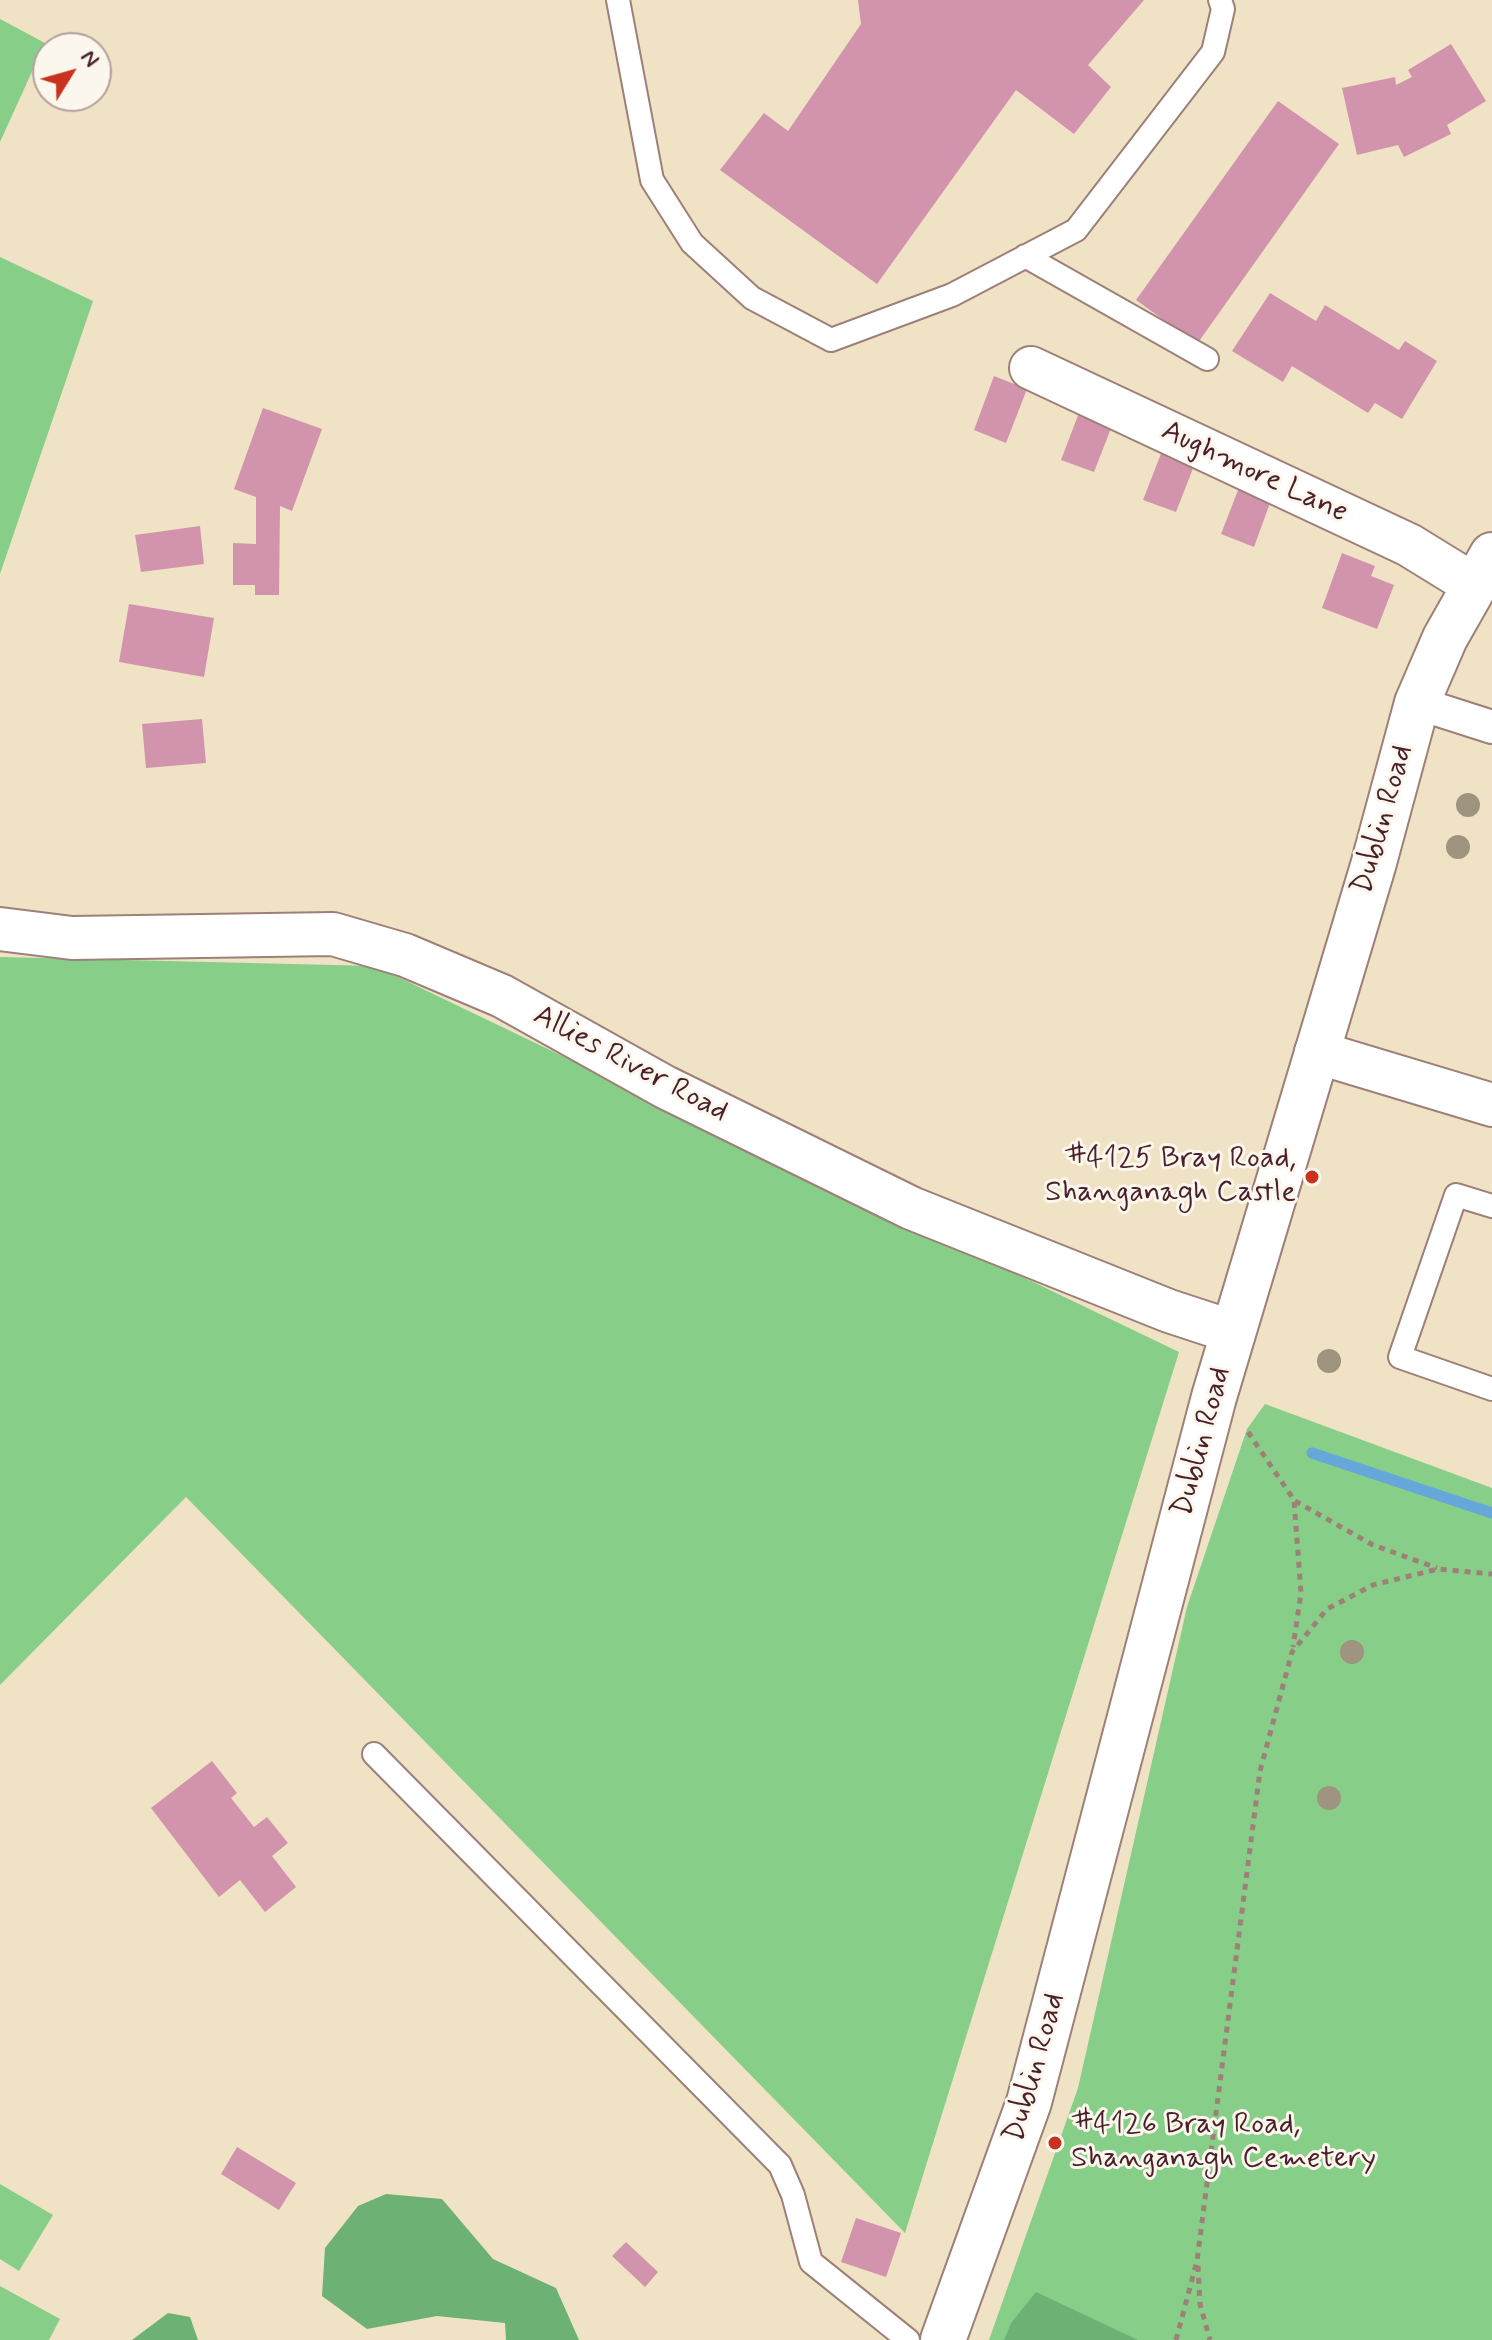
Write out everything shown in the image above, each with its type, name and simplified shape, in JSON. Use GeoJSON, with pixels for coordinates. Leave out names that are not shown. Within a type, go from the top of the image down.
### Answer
{"type":"FeatureCollection","features":[{"type":"Feature","properties":{"kind":"main road","name":"Dublin Road"},"geometry":{"type":"LineString","coordinates":[[943,2340],[1029,2102],[1214,1397],[1417,703],[1483,570]]}},
{"type":"Feature","properties":{"kind":"street","name":"Aughmore Lane"},"geometry":{"type":"LineString","coordinates":[[1031,368],[1409,545],[1483,570]]}},
{"type":"Feature","properties":{"kind":"street"},"geometry":{"type":"LineString","coordinates":[[1417,703],[1492,727]]}},
{"type":"Feature","properties":{"kind":"street","name":"Allies River Road"},"geometry":{"type":"LineString","coordinates":[[0,929],[72,938],[333,934],[405,955],[502,996],[665,1087],[911,1208],[1169,1311],[1233,1332]]}},
{"type":"Feature","properties":{"kind":"street"},"geometry":{"type":"LineString","coordinates":[[1316,1052],[1492,1105]]}},
{"type":"Feature","properties":{"kind":"lane"},"geometry":{"type":"LineString","coordinates":[[618,0],[652,180],[692,243],[752,298],[831,340],[952,295],[1076,230],[1213,52],[1223,9],[1220,0]]}},
{"type":"Feature","properties":{"kind":"lane"},"geometry":{"type":"LineString","coordinates":[[1025,256],[1207,359]]}},
{"type":"Feature","properties":{"kind":"lane"},"geometry":{"type":"LineString","coordinates":[[1492,1206],[1456,1195],[1400,1357],[1492,1389]]}},
{"type":"Feature","properties":{"kind":"lane"},"geometry":{"type":"LineString","coordinates":[[374,1754],[780,2165],[793,2195],[811,2262],[908,2340]]}},
{"type":"Feature","properties":{"kind":"path"},"geometry":{"type":"LineString","coordinates":[[1214,1397],[1235,1414],[1294,1500],[1373,1545],[1438,1569],[1492,1574]]}},
{"type":"Feature","properties":{"kind":"path"},"geometry":{"type":"LineString","coordinates":[[1176,2340],[1197,2261],[1260,1771],[1292,1652],[1301,1593],[1294,1500]]}},
{"type":"Feature","properties":{"kind":"path"},"geometry":{"type":"LineString","coordinates":[[1292,1652],[1314,1620],[1340,1599],[1397,1577],[1438,1569]]}},
{"type":"Feature","properties":{"kind":"path"},"geometry":{"type":"LineString","coordinates":[[1197,2261],[1200,2304],[1210,2340]]}},
{"type":"Feature","properties":{"kind":"green space"},"geometry":{"type":"Polygon","coordinates":[[[0,19],[32,36],[32,72],[0,142],[0,19]]]}},
{"type":"Feature","properties":{"kind":"green space"},"geometry":{"type":"Polygon","coordinates":[[[0,257],[93,301],[0,574],[0,257]]]}},
{"type":"Feature","properties":{"kind":"green space"},"geometry":{"type":"Polygon","coordinates":[[[0,957],[375,966],[1179,1352],[905,2233],[186,1497],[0,1685],[0,957]]]}},
{"type":"Feature","properties":{"kind":"green space"},"geometry":{"type":"Polygon","coordinates":[[[1265,1404],[1492,1488],[1492,2340],[989,2340],[1078,2088],[1187,1607],[1247,1429],[1265,1404]]]}},
{"type":"Feature","properties":{"kind":"green space"},"geometry":{"type":"Polygon","coordinates":[[[0,2184],[53,2215],[19,2271],[0,2259],[0,2184]]]}},
{"type":"Feature","properties":{"kind":"green space"},"geometry":{"type":"Polygon","coordinates":[[[386,2194],[442,2199],[493,2259],[556,2288],[579,2340],[506,2340],[505,2323],[437,2316],[367,2329],[322,2296],[325,2248],[358,2206],[386,2194]]]}},
{"type":"Feature","properties":{"kind":"green space"},"geometry":{"type":"Polygon","coordinates":[[[0,2286],[60,2319],[49,2340],[0,2340],[0,2286]]]}},
{"type":"Feature","properties":{"kind":"green space"},"geometry":{"type":"Polygon","coordinates":[[[1036,2292],[1138,2340],[1004,2340],[1011,2323],[1036,2292]]]}},
{"type":"Feature","properties":{"kind":"green space"},"geometry":{"type":"Polygon","coordinates":[[[168,2313],[190,2317],[198,2340],[132,2340],[168,2313]]]}},
{"type":"Feature","properties":{"kind":"building"},"geometry":{"type":"Polygon","coordinates":[[[858,0],[1144,0],[1088,65],[1111,87],[1074,134],[1016,90],[877,284],[720,170],[764,113],[788,131],[861,24],[858,0]]]}},
{"type":"Feature","properties":{"kind":"building"},"geometry":{"type":"Polygon","coordinates":[[[1451,44],[1486,101],[1447,125],[1451,134],[1404,157],[1398,145],[1357,155],[1342,88],[1395,77],[1396,85],[1412,77],[1408,70],[1451,44]]]}},
{"type":"Feature","properties":{"kind":"building"},"geometry":{"type":"Polygon","coordinates":[[[1278,101],[1339,144],[1197,344],[1136,300],[1278,101]]]}},
{"type":"Feature","properties":{"kind":"building"},"geometry":{"type":"Polygon","coordinates":[[[1270,293],[1316,321],[1325,305],[1399,350],[1405,341],[1437,361],[1402,419],[1375,403],[1368,413],[1292,366],[1283,382],[1232,351],[1270,293]]]}},
{"type":"Feature","properties":{"kind":"building"},"geometry":{"type":"Polygon","coordinates":[[[994,376],[1027,389],[1006,443],[974,430],[994,376]]]}},
{"type":"Feature","properties":{"kind":"building"},"geometry":{"type":"Polygon","coordinates":[[[1082,405],[1115,418],[1094,472],[1061,460],[1082,405]]]}},
{"type":"Feature","properties":{"kind":"building"},"geometry":{"type":"Polygon","coordinates":[[[263,408],[322,429],[292,511],[280,506],[279,595],[255,595],[255,585],[233,585],[233,543],[256,544],[256,497],[234,489],[263,408]]]}},
{"type":"Feature","properties":{"kind":"building"},"geometry":{"type":"Polygon","coordinates":[[[1164,446],[1197,458],[1176,512],[1143,500],[1164,446]]]}},
{"type":"Feature","properties":{"kind":"building"},"geometry":{"type":"Polygon","coordinates":[[[1242,480],[1274,492],[1254,547],[1221,534],[1242,480]]]}},
{"type":"Feature","properties":{"kind":"building"},"geometry":{"type":"Polygon","coordinates":[[[200,526],[204,564],[141,572],[135,535],[200,526]]]}},
{"type":"Feature","properties":{"kind":"building"},"geometry":{"type":"Polygon","coordinates":[[[1342,553],[1375,566],[1371,576],[1394,585],[1377,629],[1322,608],[1342,553]]]}},
{"type":"Feature","properties":{"kind":"building"},"geometry":{"type":"Polygon","coordinates":[[[129,604],[214,618],[204,677],[119,662],[129,604]]]}},
{"type":"Feature","properties":{"kind":"building"},"geometry":{"type":"Polygon","coordinates":[[[202,719],[206,763],[146,768],[142,724],[202,719]]]}},
{"type":"Feature","properties":{"kind":"building"},"geometry":{"type":"Polygon","coordinates":[[[212,1761],[237,1793],[231,1798],[254,1827],[267,1817],[288,1843],[272,1856],[296,1887],[265,1912],[240,1880],[219,1897],[151,1808],[212,1761]]]}},
{"type":"Feature","properties":{"kind":"building"},"geometry":{"type":"Polygon","coordinates":[[[237,2147],[296,2183],[279,2210],[221,2174],[237,2147]]]}},
{"type":"Feature","properties":{"kind":"building"},"geometry":{"type":"Polygon","coordinates":[[[856,2218],[901,2233],[886,2277],[841,2262],[856,2218]]]}},
{"type":"Feature","properties":{"kind":"building"},"geometry":{"type":"Polygon","coordinates":[[[626,2242],[658,2272],[645,2287],[612,2256],[626,2242]]]}},
{"type":"Feature","properties":{"kind":"waterway"},"geometry":{"type":"LineString","coordinates":[[1312,1453],[1492,1513]]}},
{"type":"Feature","properties":{"kind":"place","name":"#4125 Bray Road, Shanganagh Castle"},"geometry":{"type":"Point","coordinates":[1312,1177]}},
{"type":"Feature","properties":{"kind":"place","name":"#4126 Bray Road, Shanganagh Cemetery"},"geometry":{"type":"Point","coordinates":[1055,2143]}}]}
